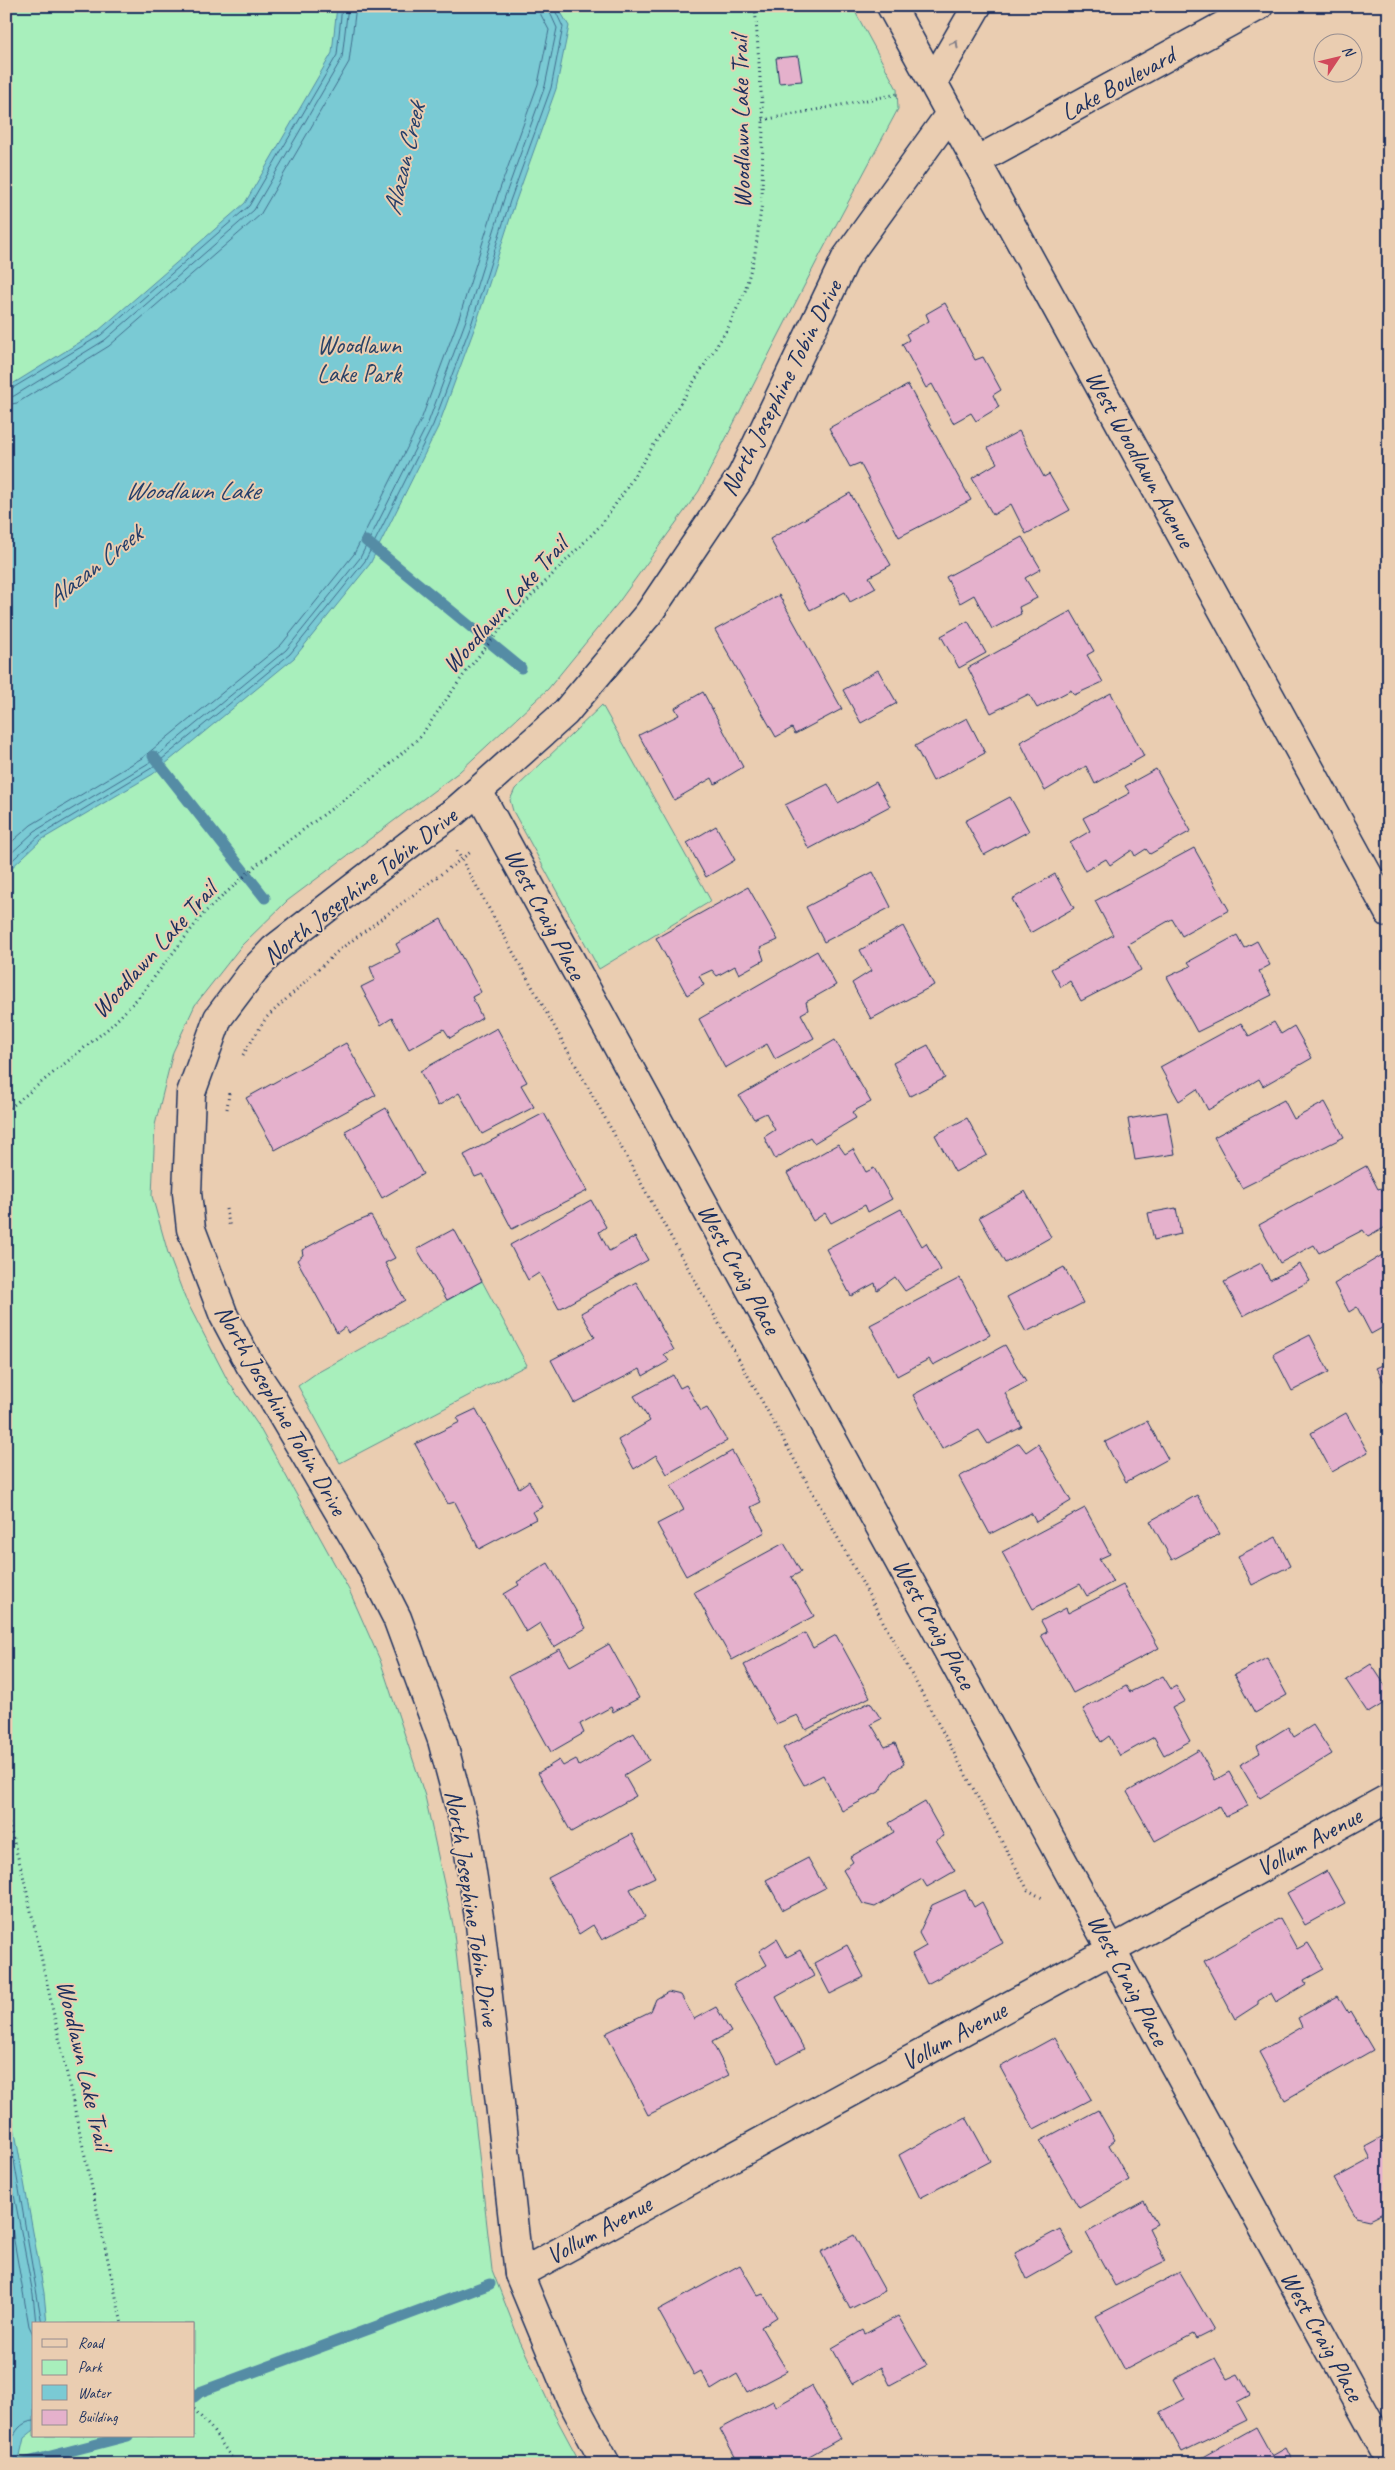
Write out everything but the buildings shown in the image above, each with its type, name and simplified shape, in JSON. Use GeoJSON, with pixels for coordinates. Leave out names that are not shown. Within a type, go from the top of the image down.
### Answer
{"type":"FeatureCollection","features":[{"type":"Feature","properties":{"kind":"street"},"geometry":{"type":"LineString","coordinates":[[933,82],[977,6]]}},
{"type":"Feature","properties":{"kind":"street","name":"Lake Boulevard"},"geometry":{"type":"LineString","coordinates":[[976,161],[1259,6]]}},
{"type":"Feature","properties":{"kind":"street","name":"West Woodlawn Avenue"},"geometry":{"type":"LineString","coordinates":[[898,11],[950,114],[1389,913]]}},
{"type":"Feature","properties":{"kind":"street","name":"North Josephine Tobin Drive"},"geometry":{"type":"LineString","coordinates":[[606,2464],[571,2400],[520,2274],[478,1914],[465,1827],[442,1740],[393,1610],[369,1563],[277,1406],[250,1365],[224,1316],[191,1229],[187,1193],[191,1093],[218,1018],[254,970],[274,949],[478,792],[565,713],[649,613],[742,475],[846,258],[950,114]]}},
{"type":"Feature","properties":{"kind":"street","name":"West Craig Place"},"geometry":{"type":"LineString","coordinates":[[478,792],[502,833],[586,992],[1080,1889],[1111,1950],[1389,2458]]}},
{"type":"Feature","properties":{"kind":"street","name":"Vollum Avenue"},"geometry":{"type":"LineString","coordinates":[[520,2274],[1389,1798]]}},
{"type":"Feature","properties":{"kind":"path","name":"Woodlawn Lake Trail"},"geometry":{"type":"LineString","coordinates":[[6,1111],[110,1027],[138,998],[204,913],[259,863],[382,771],[420,737],[465,673],[507,621],[601,525],[728,328],[745,291],[755,253],[762,202],[763,120],[755,6]]}},
{"type":"Feature","properties":{"kind":"path"},"geometry":{"type":"LineString","coordinates":[[763,120],[898,94]]}},
{"type":"Feature","properties":{"kind":"path"},"geometry":{"type":"LineString","coordinates":[[242,1057],[266,1018],[338,951],[462,858],[502,833]]}},
{"type":"Feature","properties":{"kind":"path"},"geometry":{"type":"LineString","coordinates":[[452,843],[835,1534],[1028,1890],[1052,1904],[1080,1889]]}},
{"type":"Feature","properties":{"kind":"path"},"geometry":{"type":"LineString","coordinates":[[226,1112],[230,1092]]}},
{"type":"Feature","properties":{"kind":"path"},"geometry":{"type":"LineString","coordinates":[[225,1207],[230,1232]]}},
{"type":"Feature","properties":{"kind":"path","name":"Woodlawn Lake Trail"},"geometry":{"type":"LineString","coordinates":[[6,1814],[24,1878],[122,2322]]}},
{"type":"Feature","properties":{"kind":"path"},"geometry":{"type":"LineString","coordinates":[[195,2411],[211,2428],[236,2464]]}},
{"type":"Feature","properties":{"kind":"green space","name":"Woodlawn Lake Park"},"geometry":{"type":"Polygon","coordinates":[[[6,6],[852,6],[897,89],[898,109],[821,253],[699,491],[618,603],[548,689],[459,772],[287,901],[242,945],[195,1005],[173,1052],[155,1125],[152,1196],[168,1253],[185,1298],[228,1381],[258,1425],[349,1590],[380,1660],[425,1796],[453,1925],[492,2270],[519,2339],[553,2412],[581,2464],[6,2464],[6,6]]]}},
{"type":"Feature","properties":{"kind":"green space"},"geometry":{"type":"Polygon","coordinates":[[[602,705],[711,901],[599,969],[513,811],[510,800],[515,789],[602,705]]]}},
{"type":"Feature","properties":{"kind":"green space"},"geometry":{"type":"Polygon","coordinates":[[[482,1281],[527,1365],[340,1463],[298,1386],[315,1374],[482,1281]]]}},
{"type":"Feature","properties":{"kind":"water","name":"Woodlawn Lake"},"geometry":{"type":"Polygon","coordinates":[[[337,6],[557,6],[569,26],[556,89],[515,203],[476,324],[438,427],[370,564],[294,658],[153,774],[41,840],[6,873],[6,388],[98,331],[245,203],[332,53],[337,6]]]}},
{"type":"Feature","properties":{"kind":"water"},"geometry":{"type":"Polygon","coordinates":[[[6,2082],[44,2293],[47,2322],[32,2322],[32,2432],[24,2438],[18,2464],[6,2464],[6,2082]]]}},
{"type":"Feature","properties":{"kind":"waterway"},"geometry":{"type":"LineString","coordinates":[[366,541],[521,668]]}},
{"type":"Feature","properties":{"kind":"waterway"},"geometry":{"type":"LineString","coordinates":[[153,756],[265,898]]}},
{"type":"Feature","properties":{"kind":"waterway"},"geometry":{"type":"LineString","coordinates":[[195,2396],[200,2392],[490,2284]]}},
{"type":"Feature","properties":{"kind":"waterway"},"geometry":{"type":"LineString","coordinates":[[20,2464],[120,2438]]}},
{"type":"Feature","properties":{"kind":"water label","name":"Alazan Creek"},"geometry":{"type":"Point","coordinates":[404,159]}},
{"type":"Feature","properties":{"kind":"water label","name":"Alazan Creek"},"geometry":{"type":"Point","coordinates":[94,566]}}]}
